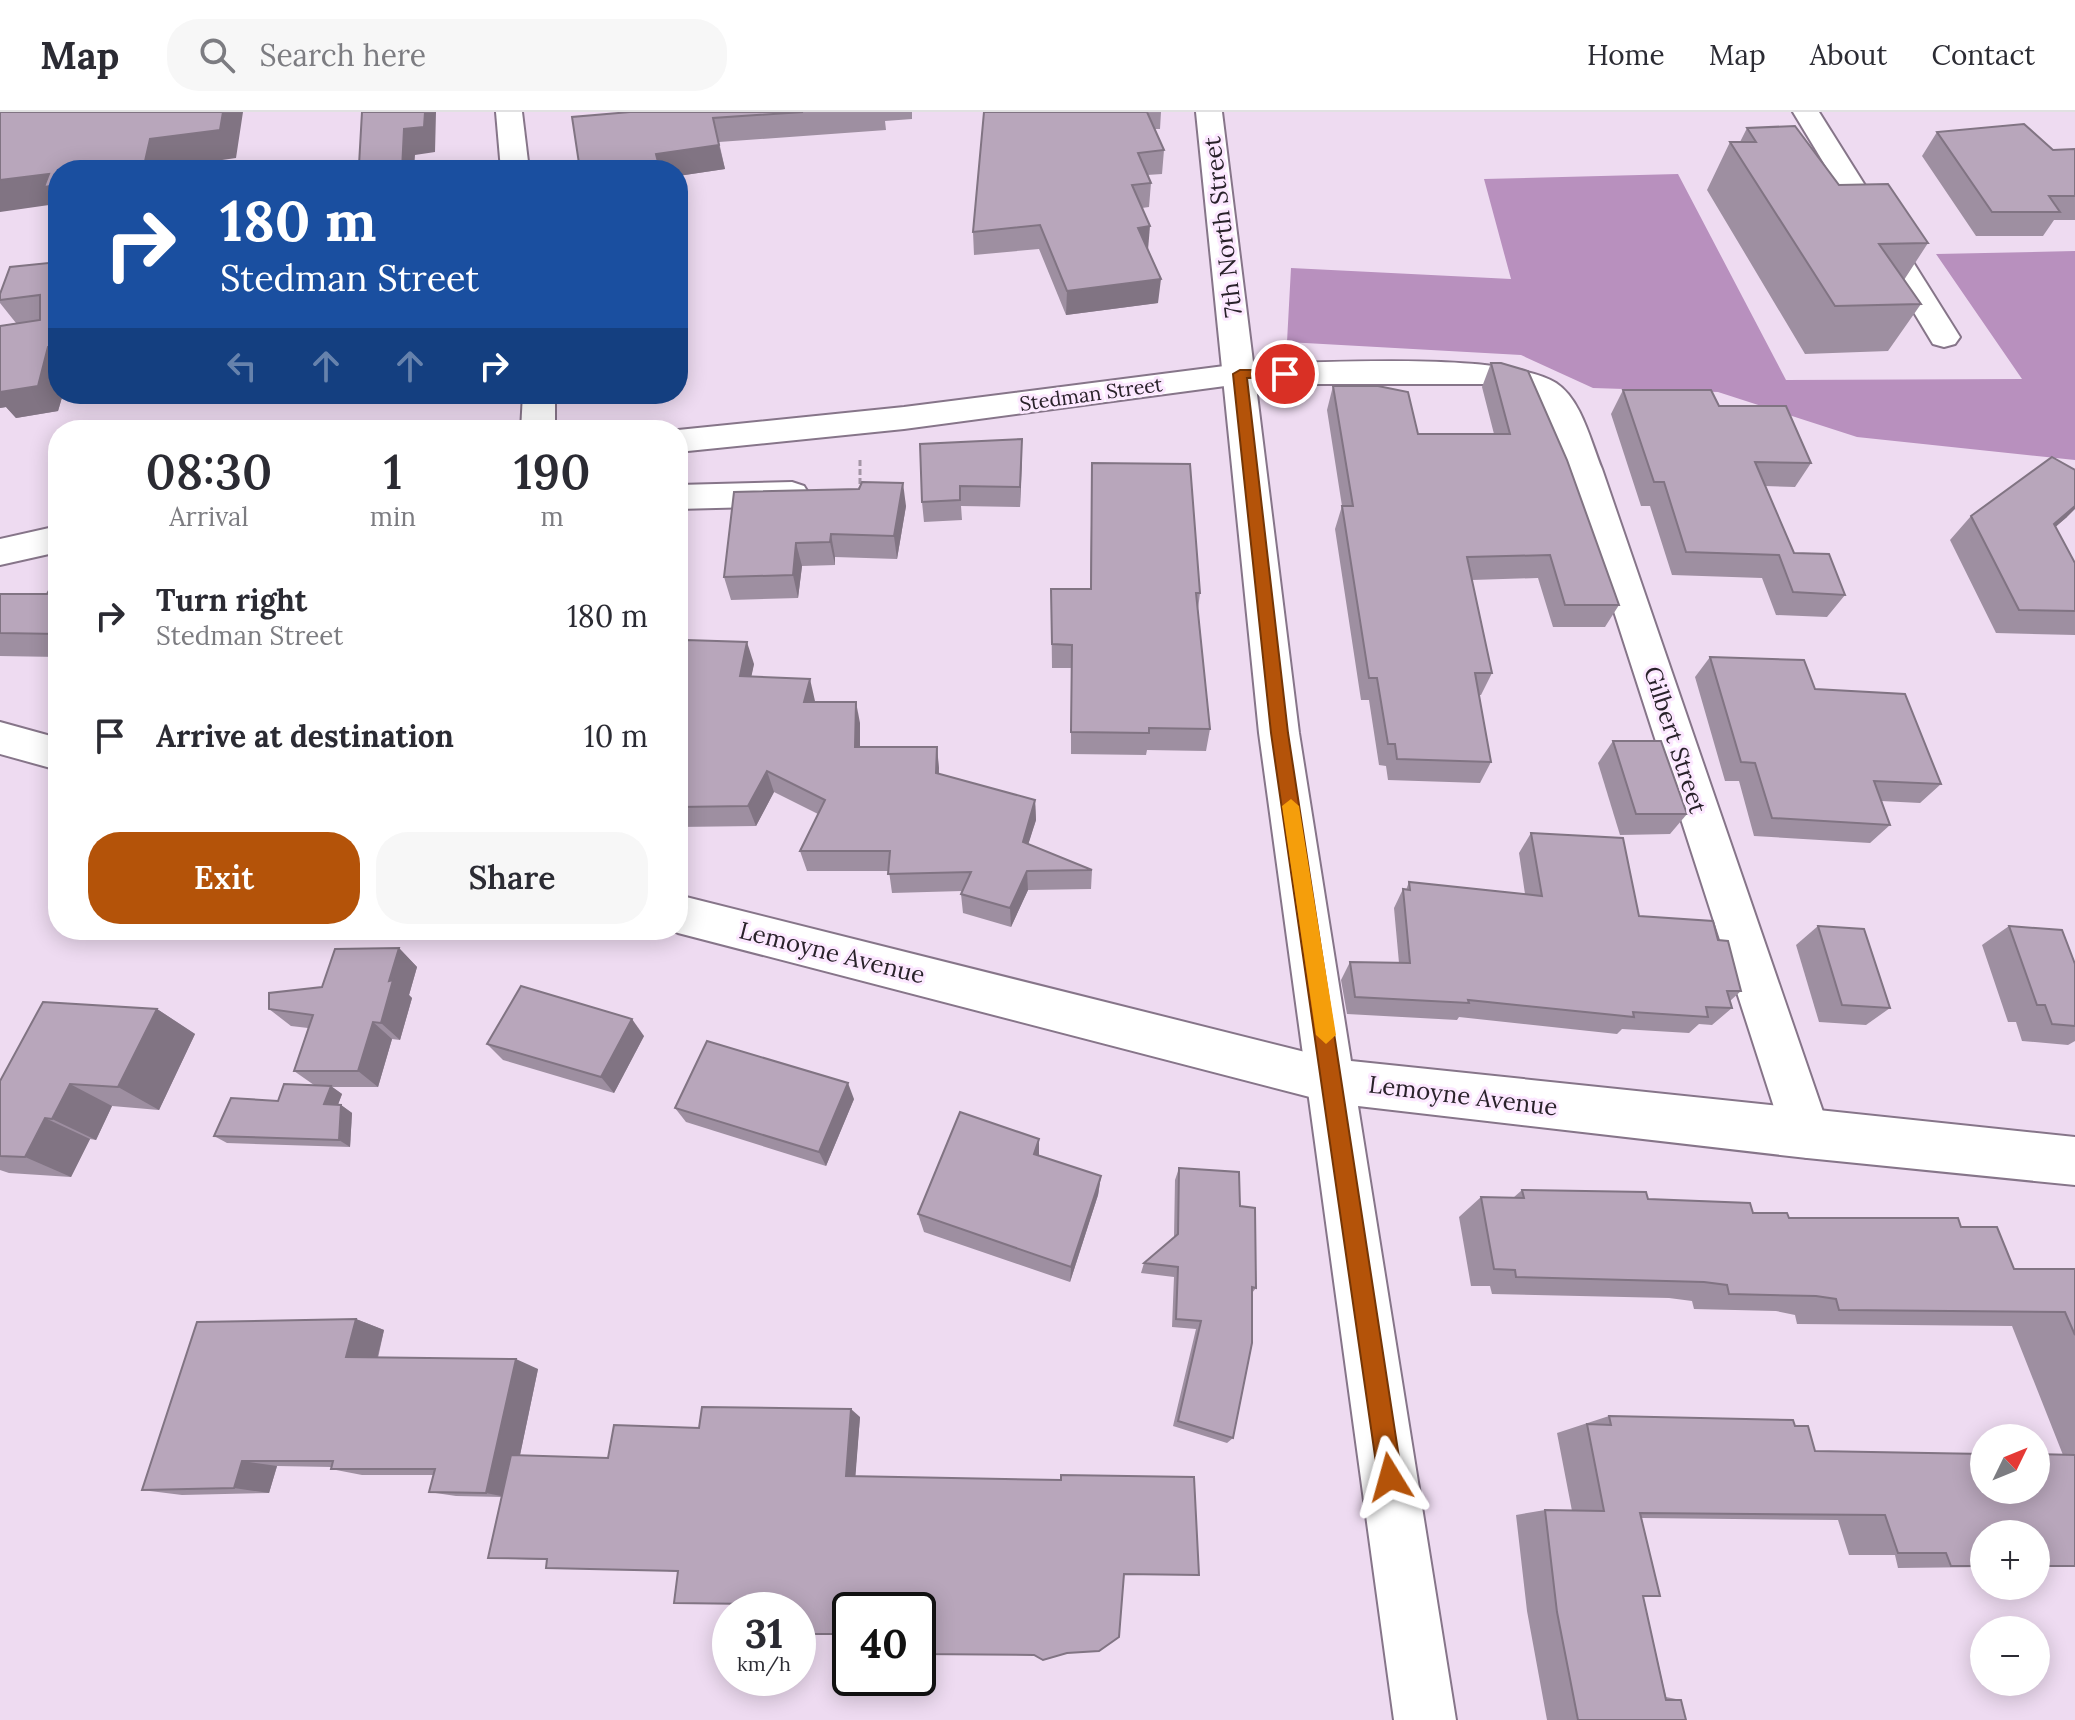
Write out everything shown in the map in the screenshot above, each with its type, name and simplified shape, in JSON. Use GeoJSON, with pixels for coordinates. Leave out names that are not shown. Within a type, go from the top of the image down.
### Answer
{"type":"FeatureCollection","features":[{"type":"Feature","properties":{"kind":"street"},"geometry":{"type":"LineString","coordinates":[[509,112],[514,160]]}},
{"type":"Feature","properties":{"kind":"street","name":"7th North Street"},"geometry":{"type":"LineString","coordinates":[[1209,112],[1279,733],[1333,1081],[1425,1720]]}},
{"type":"Feature","properties":{"kind":"street"},"geometry":{"type":"LineString","coordinates":[[1806,112],[1944,337]]}},
{"type":"Feature","properties":{"kind":"street","name":"Stedman Street"},"geometry":{"type":"LineString","coordinates":[[688,440],[904,418],[1240,374],[1505,376]]}},
{"type":"Feature","properties":{"kind":"street","name":"Gilbert Street"},"geometry":{"type":"LineString","coordinates":[[1505,376],[1544,390],[1558,403],[1585,469],[1807,1135]]}},
{"type":"Feature","properties":{"kind":"street"},"geometry":{"type":"LineString","coordinates":[[688,497],[830,493]]}},
{"type":"Feature","properties":{"kind":"street"},"geometry":{"type":"LineString","coordinates":[[0,553],[48,541]]}},
{"type":"Feature","properties":{"kind":"street"},"geometry":{"type":"LineString","coordinates":[[0,553],[48,560]]}},
{"type":"Feature","properties":{"kind":"street"},"geometry":{"type":"LineString","coordinates":[[0,738],[48,751]]}},
{"type":"Feature","properties":{"kind":"street","name":"Lemoyne Avenue"},"geometry":{"type":"LineString","coordinates":[[688,917],[1333,1081],[1807,1135],[2075,1161]]}},
{"type":"Feature","properties":{"kind":"shaded area"},"geometry":{"type":"Polygon","coordinates":[[[1678,174],[1786,380],[2022,379],[1936,254],[2075,251],[2075,460],[1857,437],[1718,392],[1593,388],[1521,355],[1287,342],[1291,268],[1511,279],[1484,179],[1678,174]]]}},
{"type":"Feature","properties":{"kind":"building"},"geometry":{"type":"Polygon","coordinates":[[[0,112],[223,112],[220,130],[150,139],[145,160],[48,160],[48,174],[0,180],[0,112]]]}},
{"type":"Feature","properties":{"kind":"building"},"geometry":{"type":"Polygon","coordinates":[[[362,112],[425,112],[424,127],[404,129],[402,160],[359,160],[362,112]]]}},
{"type":"Feature","properties":{"kind":"building"},"geometry":{"type":"Polygon","coordinates":[[[630,112],[803,112],[713,118],[719,145],[656,154],[658,160],[578,160],[572,117],[630,112]]]}},
{"type":"Feature","properties":{"kind":"building"},"geometry":{"type":"Polygon","coordinates":[[[984,112],[1147,112],[1164,150],[1138,153],[1151,183],[1132,185],[1150,226],[1138,228],[1161,279],[1067,291],[1040,225],[973,232],[984,112]]]}},
{"type":"Feature","properties":{"kind":"building"},"geometry":{"type":"Polygon","coordinates":[[[2024,124],[2053,150],[2075,149],[2075,196],[2049,196],[2060,212],[1992,212],[1937,132],[2024,124]]]}},
{"type":"Feature","properties":{"kind":"building"},"geometry":{"type":"Polygon","coordinates":[[[1795,126],[1839,185],[1888,184],[1928,243],[1879,244],[1921,304],[1835,306],[1730,142],[1756,142],[1747,128],[1795,126]]]}},
{"type":"Feature","properties":{"kind":"building"},"geometry":{"type":"Polygon","coordinates":[[[48,263],[48,347],[38,386],[0,392],[0,326],[40,320],[40,295],[0,300],[10,267],[48,263]]]}},
{"type":"Feature","properties":{"kind":"building"},"geometry":{"type":"Polygon","coordinates":[[[1491,363],[1528,371],[1567,460],[1619,605],[1565,605],[1550,555],[1467,557],[1492,673],[1475,673],[1491,762],[1397,759],[1395,744],[1388,744],[1377,678],[1369,678],[1342,506],[1353,506],[1333,386],[1378,386],[1408,392],[1418,434],[1510,434],[1491,363]]]}},
{"type":"Feature","properties":{"kind":"building"},"geometry":{"type":"Polygon","coordinates":[[[1623,390],[1711,390],[1719,406],[1786,406],[1811,463],[1755,462],[1794,553],[1829,554],[1845,595],[1793,592],[1779,555],[1686,552],[1664,482],[1654,482],[1623,390]]]}},
{"type":"Feature","properties":{"kind":"building"},"geometry":{"type":"Polygon","coordinates":[[[1022,439],[1020,487],[960,486],[960,500],[922,502],[920,444],[1022,439]]]}},
{"type":"Feature","properties":{"kind":"building"},"geometry":{"type":"Polygon","coordinates":[[[2052,457],[2075,470],[2075,506],[2054,524],[2075,563],[2075,611],[2019,610],[1971,516],[2052,457]]]}},
{"type":"Feature","properties":{"kind":"building"},"geometry":{"type":"Polygon","coordinates":[[[1092,463],[1190,464],[1200,593],[1196,593],[1210,729],[1149,728],[1149,733],[1071,732],[1072,645],[1052,644],[1051,589],[1091,589],[1092,463]]]}},
{"type":"Feature","properties":{"kind":"building"},"geometry":{"type":"Polygon","coordinates":[[[862,482],[903,483],[894,536],[831,534],[830,542],[796,543],[793,575],[724,577],[734,492],[859,489],[862,482]]]}},
{"type":"Feature","properties":{"kind":"building"},"geometry":{"type":"Polygon","coordinates":[[[0,594],[47,594],[48,634],[0,633],[0,594]]]}},
{"type":"Feature","properties":{"kind":"building"},"geometry":{"type":"Polygon","coordinates":[[[688,640],[747,642],[740,676],[810,679],[804,702],[856,702],[855,747],[937,747],[936,773],[1035,800],[1023,842],[1092,870],[1027,871],[1010,908],[961,894],[971,872],[888,874],[890,851],[800,851],[825,800],[767,771],[748,806],[688,807],[688,640]]]}},
{"type":"Feature","properties":{"kind":"building"},"geometry":{"type":"Polygon","coordinates":[[[1710,657],[1804,660],[1815,689],[1905,694],[1941,784],[1874,781],[1890,825],[1772,818],[1755,763],[1741,762],[1710,657]]]}},
{"type":"Feature","properties":{"kind":"building"},"geometry":{"type":"Polygon","coordinates":[[[1613,741],[1661,741],[1687,814],[1636,814],[1613,741]]]}},
{"type":"Feature","properties":{"kind":"building"},"geometry":{"type":"Polygon","coordinates":[[[1531,833],[1623,838],[1639,916],[1713,921],[1718,940],[1728,941],[1741,991],[1727,991],[1732,1008],[1706,1007],[1708,1017],[1633,1012],[1634,1017],[1468,1000],[1469,1003],[1355,997],[1350,962],[1410,963],[1403,889],[1410,890],[1409,882],[1542,896],[1531,833]]]}},
{"type":"Feature","properties":{"kind":"building"},"geometry":{"type":"Polygon","coordinates":[[[1818,926],[1864,929],[1890,1008],[1842,1005],[1818,926]]]}},
{"type":"Feature","properties":{"kind":"building"},"geometry":{"type":"Polygon","coordinates":[[[2009,926],[2062,930],[2075,964],[2075,1026],[2052,1024],[2045,1005],[2037,1005],[2009,926]]]}},
{"type":"Feature","properties":{"kind":"building"},"geometry":{"type":"Polygon","coordinates":[[[399,948],[381,1023],[373,1022],[358,1071],[294,1071],[313,1015],[269,1009],[269,993],[322,987],[335,949],[399,948]]]}},
{"type":"Feature","properties":{"kind":"building"},"geometry":{"type":"Polygon","coordinates":[[[521,986],[632,1019],[601,1077],[487,1044],[521,986]]]}},
{"type":"Feature","properties":{"kind":"building"},"geometry":{"type":"Polygon","coordinates":[[[43,1002],[157,1009],[118,1087],[70,1084],[52,1119],[45,1118],[25,1157],[0,1156],[0,1081],[43,1002]]]}},
{"type":"Feature","properties":{"kind":"building"},"geometry":{"type":"Polygon","coordinates":[[[707,1041],[848,1083],[819,1152],[675,1108],[707,1041]]]}},
{"type":"Feature","properties":{"kind":"building"},"geometry":{"type":"Polygon","coordinates":[[[284,1084],[331,1086],[324,1104],[341,1105],[339,1140],[214,1136],[231,1098],[278,1101],[284,1084]]]}},
{"type":"Feature","properties":{"kind":"building"},"geometry":{"type":"Polygon","coordinates":[[[960,1112],[1039,1139],[1034,1154],[1101,1176],[1071,1267],[918,1214],[960,1112]]]}},
{"type":"Feature","properties":{"kind":"building"},"geometry":{"type":"Polygon","coordinates":[[[1179,1168],[1239,1172],[1240,1206],[1255,1208],[1256,1288],[1252,1287],[1252,1343],[1233,1438],[1178,1421],[1201,1321],[1176,1319],[1178,1267],[1144,1263],[1178,1234],[1179,1168]]]}},
{"type":"Feature","properties":{"kind":"building"},"geometry":{"type":"Polygon","coordinates":[[[1522,1190],[1646,1192],[1648,1199],[1750,1203],[1753,1213],[1787,1213],[1789,1218],[1958,1218],[1961,1227],[1997,1227],[2014,1269],[2075,1269],[2075,1335],[2065,1312],[1839,1310],[1836,1299],[1729,1294],[1727,1285],[1704,1282],[1516,1277],[1515,1270],[1494,1269],[1481,1197],[1524,1198],[1522,1190]]]}},
{"type":"Feature","properties":{"kind":"building"},"geometry":{"type":"Polygon","coordinates":[[[356,1319],[346,1357],[516,1359],[486,1493],[429,1492],[435,1469],[331,1469],[333,1461],[242,1461],[234,1488],[142,1490],[197,1322],[356,1319]]]}},
{"type":"Feature","properties":{"kind":"building"},"geometry":{"type":"Polygon","coordinates":[[[702,1407],[851,1409],[846,1476],[1061,1480],[1061,1475],[1194,1477],[1199,1575],[1124,1574],[1119,1637],[1099,1651],[1067,1653],[1043,1660],[1034,1655],[936,1654],[936,1592],[832,1592],[832,1634],[816,1634],[816,1592],[712,1592],[712,1603],[674,1603],[678,1571],[546,1568],[547,1559],[488,1558],[511,1455],[608,1458],[614,1425],[699,1428],[702,1407]]]}},
{"type":"Feature","properties":{"kind":"building"},"geometry":{"type":"Polygon","coordinates":[[[1609,1416],[1793,1420],[1795,1426],[1808,1426],[1815,1451],[1970,1454],[1970,1504],[2050,1504],[2050,1454],[2075,1455],[2075,1566],[2050,1566],[2050,1520],[1970,1520],[1970,1566],[1951,1566],[1946,1553],[1898,1553],[1885,1515],[1640,1513],[1660,1596],[1643,1596],[1666,1700],[1681,1700],[1686,1720],[1578,1720],[1557,1612],[1545,1510],[1604,1511],[1587,1424],[1611,1425],[1609,1416]]]}},
{"type":"Feature","properties":{"kind":"slow traffic"},"geometry":{"type":"LineString","coordinates":[[1291,806],[1326,1035]]}},
{"type":"Feature","properties":{"kind":"route"},"geometry":{"type":"LineString","coordinates":[[1285,374],[1240,374],[1279,733],[1390,1477]]}}]}
